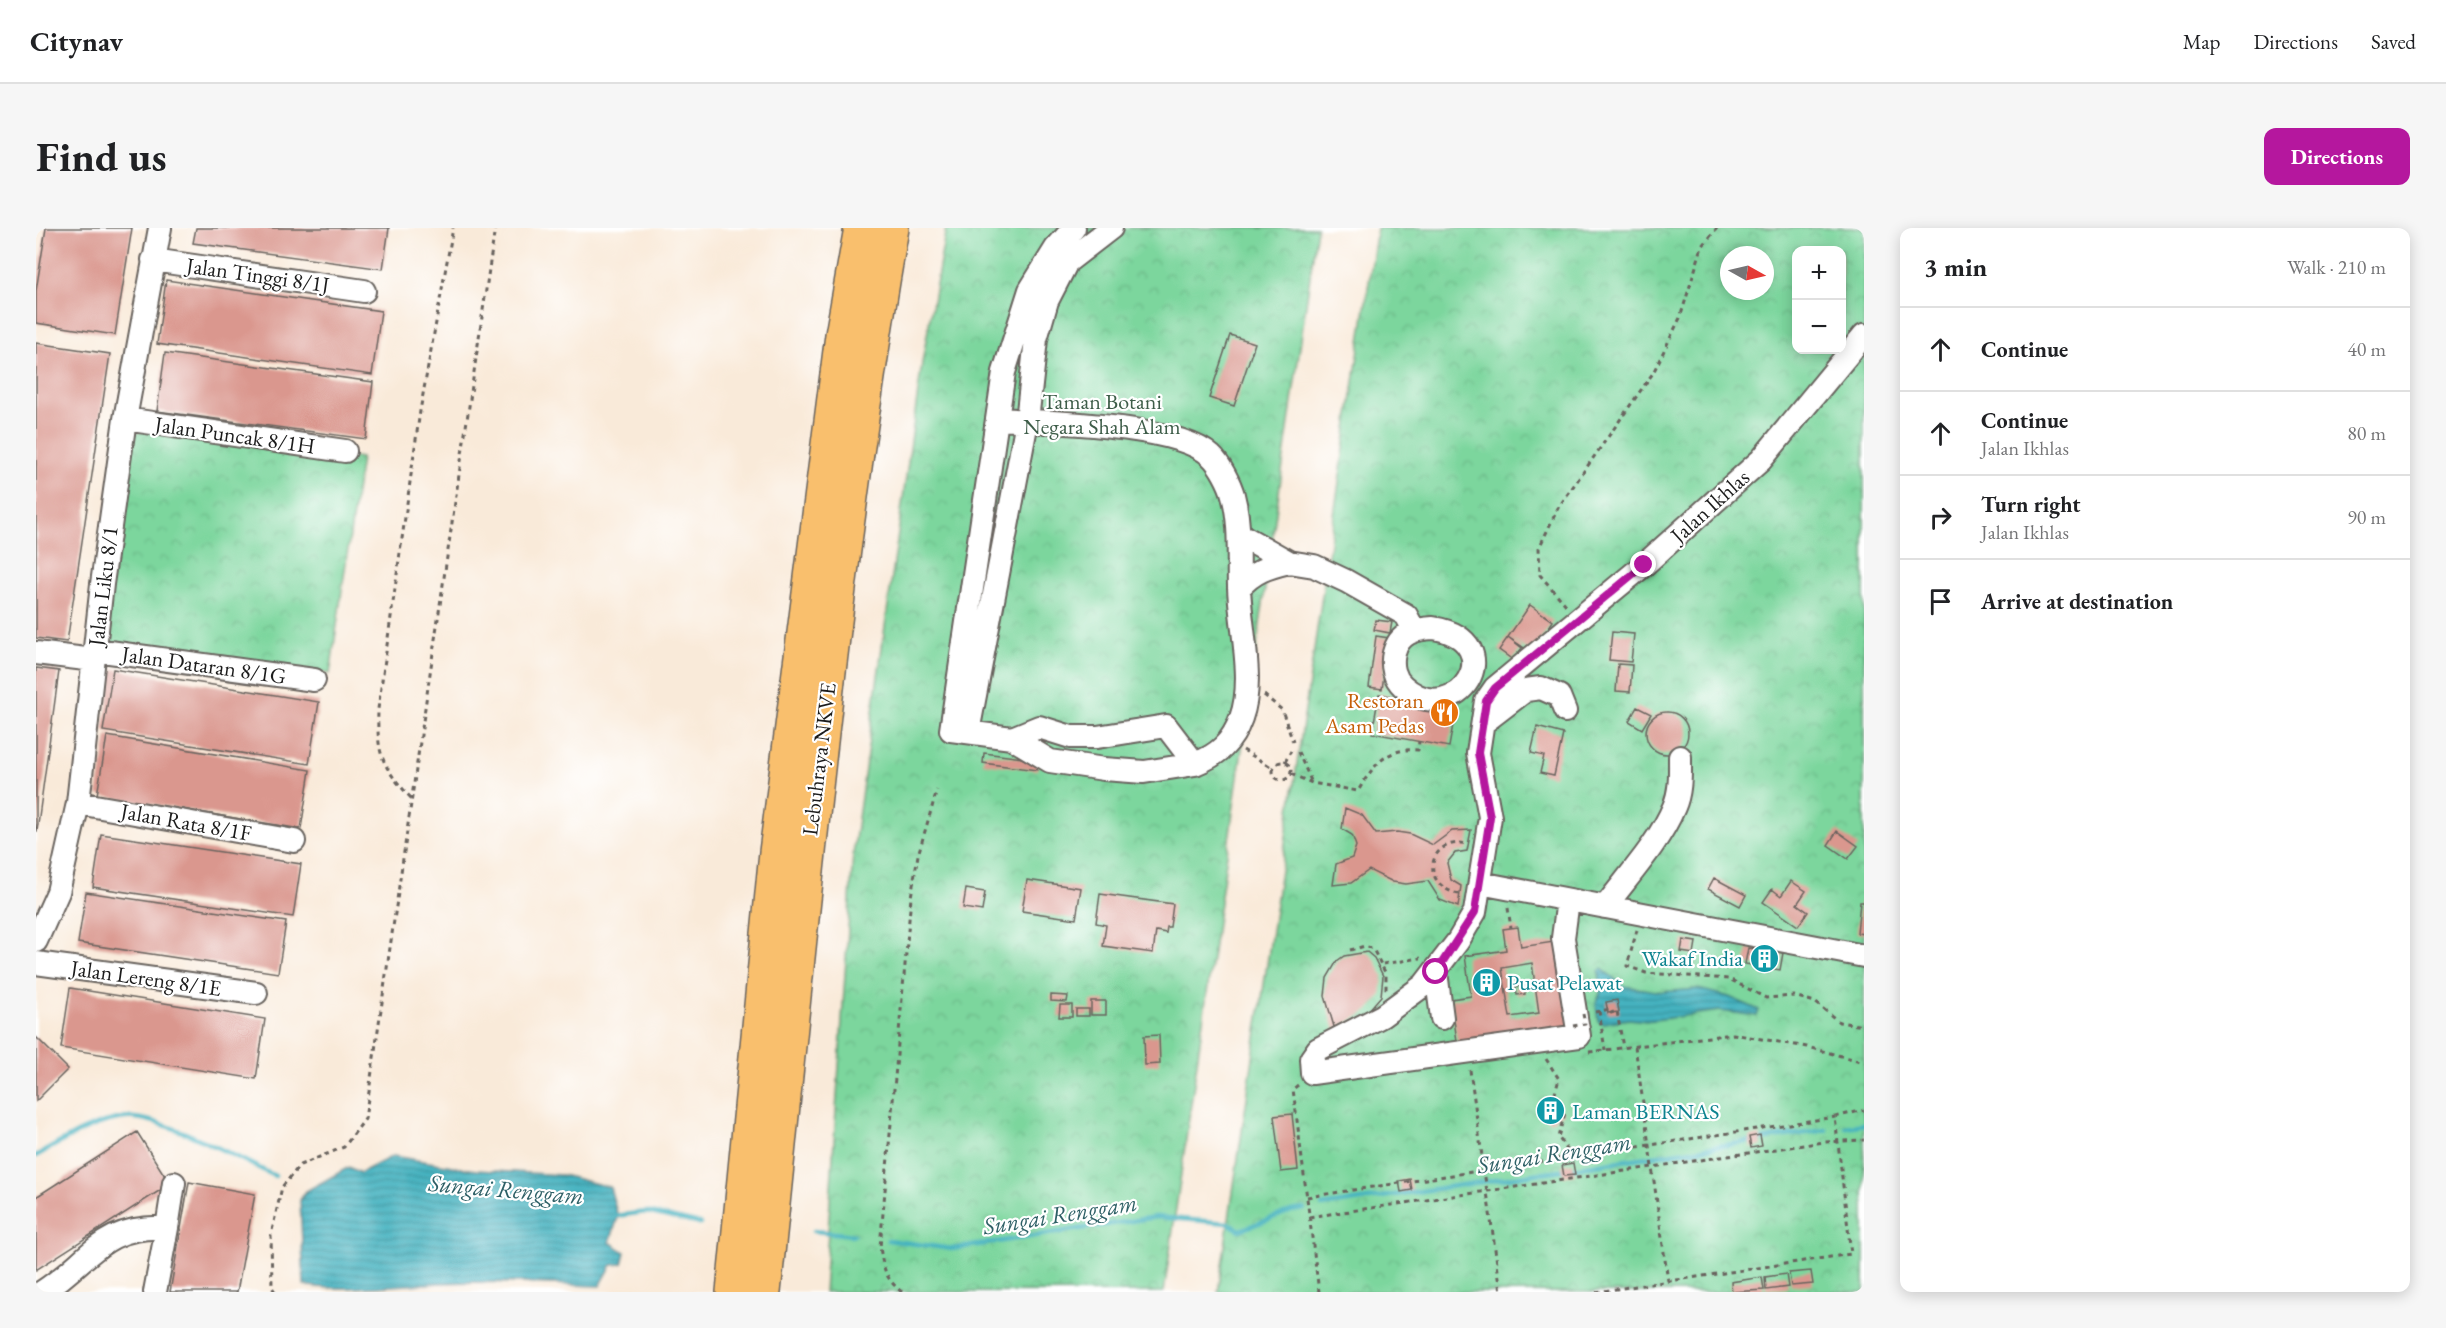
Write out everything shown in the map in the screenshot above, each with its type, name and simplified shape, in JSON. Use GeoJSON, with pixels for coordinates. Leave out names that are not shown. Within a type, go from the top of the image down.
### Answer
{"type":"FeatureCollection","features":[{"type":"Feature","properties":{"kind":"highway","name":"Lebuhraya NKVE"},"geometry":{"type":"LineString","coordinates":[[733,1292],[776,852],[842,335],[861,228]]}},
{"type":"Feature","properties":{"kind":"highway","name":"Lebuhraya NKVE"},"geometry":{"type":"LineString","coordinates":[[764,1292],[807,860],[844,548],[873,340],[892,228]]}},
{"type":"Feature","properties":{"kind":"street","name":"Jalan Liku 8/1"},"geometry":{"type":"LineString","coordinates":[[36,940],[58,892],[78,803],[125,419],[160,228]]}},
{"type":"Feature","properties":{"kind":"street"},"geometry":{"type":"LineString","coordinates":[[997,419],[1125,429],[1198,446],[1213,457],[1233,495],[1239,534],[1239,588],[1245,644],[1245,690],[1241,718],[1222,751],[1194,764],[1144,772],[1104,769],[1050,761],[1012,738],[951,730],[997,419],[1004,372],[1030,290],[1056,248],[1074,228]]}},
{"type":"Feature","properties":{"kind":"street"},"geometry":{"type":"LineString","coordinates":[[968,732],[1027,421],[1036,339],[1047,301],[1067,262],[1111,228]]}},
{"type":"Feature","properties":{"kind":"street","name":"Jalan Tinggi 8/1J"},"geometry":{"type":"LineString","coordinates":[[153,260],[364,291]]}},
{"type":"Feature","properties":{"kind":"street","name":"Jalan Ikhlas"},"geometry":{"type":"LineString","coordinates":[[1312,1073],[1311,1059],[1318,1049],[1382,1016],[1424,986],[1436,972],[1475,912],[1490,808],[1482,786],[1478,753],[1486,701],[1495,688],[1644,565],[1761,460],[1864,335]]}},
{"type":"Feature","properties":{"kind":"street","name":"Jalan Puncak 8/1H"},"geometry":{"type":"LineString","coordinates":[[125,419],[345,451]]}},
{"type":"Feature","properties":{"kind":"street"},"geometry":{"type":"LineString","coordinates":[[1239,534],[1289,562],[1314,566],[1346,581],[1406,615],[1414,630]]}},
{"type":"Feature","properties":{"kind":"street"},"geometry":{"type":"LineString","coordinates":[[1239,588],[1250,574],[1263,568],[1289,562]]}},
{"type":"Feature","properties":{"kind":"street"},"geometry":{"type":"LineString","coordinates":[[1433,628],[1457,636],[1467,644],[1472,654],[1472,676],[1459,694],[1446,698],[1422,697],[1408,691],[1399,682],[1393,661],[1400,641],[1414,630],[1433,628]]}},
{"type":"Feature","properties":{"kind":"street","name":"Jalan Dataran 8/1G"},"geometry":{"type":"LineString","coordinates":[[36,653],[95,655],[314,680]]}},
{"type":"Feature","properties":{"kind":"street"},"geometry":{"type":"LineString","coordinates":[[1472,676],[1495,688]]}},
{"type":"Feature","properties":{"kind":"street"},"geometry":{"type":"LineString","coordinates":[[1483,723],[1526,690],[1541,688],[1559,696],[1565,711]]}},
{"type":"Feature","properties":{"kind":"street"},"geometry":{"type":"LineString","coordinates":[[1012,738],[1039,727],[1080,737],[1166,726],[1194,764]]}},
{"type":"Feature","properties":{"kind":"street"},"geometry":{"type":"LineString","coordinates":[[1605,907],[1665,825],[1675,806],[1680,783],[1680,757]]}},
{"type":"Feature","properties":{"kind":"street","name":"Jalan Rata 8/1F"},"geometry":{"type":"LineString","coordinates":[[78,803],[294,841]]}},
{"type":"Feature","properties":{"kind":"street"},"geometry":{"type":"LineString","coordinates":[[1479,890],[1568,900],[1864,957]]}},
{"type":"Feature","properties":{"kind":"street"},"geometry":{"type":"LineString","coordinates":[[1312,1073],[1580,1036],[1563,938],[1568,900]]}},
{"type":"Feature","properties":{"kind":"street","name":"Jalan Lereng 8/1E"},"geometry":{"type":"LineString","coordinates":[[36,963],[256,993]]}},
{"type":"Feature","properties":{"kind":"street"},"geometry":{"type":"LineString","coordinates":[[1436,972],[1442,1018]]}},
{"type":"Feature","properties":{"kind":"street"},"geometry":{"type":"LineString","coordinates":[[155,1292],[174,1183]]}},
{"type":"Feature","properties":{"kind":"street"},"geometry":{"type":"LineString","coordinates":[[44,1292],[103,1241],[132,1229],[167,1228]]}},
{"type":"Feature","properties":{"kind":"path"},"geometry":{"type":"LineString","coordinates":[[412,799],[387,771],[378,742],[378,709],[420,411],[453,228]]}},
{"type":"Feature","properties":{"kind":"path"},"geometry":{"type":"LineString","coordinates":[[275,1292],[272,1287],[271,1235],[282,1187],[300,1165],[344,1147],[365,1119],[495,228]]}},
{"type":"Feature","properties":{"kind":"path"},"geometry":{"type":"LineString","coordinates":[[1577,618],[1540,575],[1539,548],[1558,508],[1653,373],[1680,318],[1702,247],[1717,228]]}},
{"type":"Feature","properties":{"kind":"path"},"geometry":{"type":"LineString","coordinates":[[1245,690],[1263,694],[1282,710],[1293,742]]}},
{"type":"Feature","properties":{"kind":"path"},"geometry":{"type":"LineString","coordinates":[[1291,774],[1312,783],[1358,790],[1370,770],[1383,757],[1396,750],[1418,750],[1419,741]]}},
{"type":"Feature","properties":{"kind":"path"},"geometry":{"type":"LineString","coordinates":[[1229,742],[1273,768]]}},
{"type":"Feature","properties":{"kind":"path"},"geometry":{"type":"LineString","coordinates":[[1285,762],[1291,751]]}},
{"type":"Feature","properties":{"kind":"path"},"geometry":{"type":"LineString","coordinates":[[1298,752],[1312,783]]}},
{"type":"Feature","properties":{"kind":"path"},"geometry":{"type":"LineString","coordinates":[[1273,768],[1279,762],[1285,762],[1290,766],[1291,774]]}},
{"type":"Feature","properties":{"kind":"path"},"geometry":{"type":"LineString","coordinates":[[1273,768],[1274,776],[1281,781],[1291,774]]}},
{"type":"Feature","properties":{"kind":"path"},"geometry":{"type":"LineString","coordinates":[[902,1292],[890,1283],[883,1270],[880,1247],[904,1002],[911,897],[918,855],[937,790]]}},
{"type":"Feature","properties":{"kind":"path"},"geometry":{"type":"LineString","coordinates":[[1479,890],[1446,891],[1433,874],[1433,864],[1442,848],[1451,843],[1485,848]]}},
{"type":"Feature","properties":{"kind":"path"},"geometry":{"type":"LineString","coordinates":[[1507,903],[1510,928]]}},
{"type":"Feature","properties":{"kind":"path"},"geometry":{"type":"LineString","coordinates":[[1638,924],[1627,966],[1646,973],[1729,979],[1766,998],[1794,996],[1815,1002],[1839,1022],[1864,1026]]}},
{"type":"Feature","properties":{"kind":"path"},"geometry":{"type":"LineString","coordinates":[[1350,950],[1369,946],[1383,964],[1387,983],[1384,998]]}},
{"type":"Feature","properties":{"kind":"path"},"geometry":{"type":"LineString","coordinates":[[1383,964],[1449,953]]}},
{"type":"Feature","properties":{"kind":"path"},"geometry":{"type":"LineString","coordinates":[[1594,1012],[1610,1009],[1611,1012],[1617,1011],[1623,1048]]}},
{"type":"Feature","properties":{"kind":"path"},"geometry":{"type":"LineString","coordinates":[[1599,1011],[1605,1050],[1733,1034],[1807,1047],[1864,1062]]}},
{"type":"Feature","properties":{"kind":"path"},"geometry":{"type":"LineString","coordinates":[[1573,1026],[1585,1024],[1583,1014]]}},
{"type":"Feature","properties":{"kind":"path"},"geometry":{"type":"LineString","coordinates":[[1635,1046],[1668,1281]]}},
{"type":"Feature","properties":{"kind":"path"},"geometry":{"type":"LineString","coordinates":[[1468,1053],[1501,1292]]}},
{"type":"Feature","properties":{"kind":"path"},"geometry":{"type":"LineString","coordinates":[[1545,1057],[1559,1079],[1554,1097],[1565,1113],[1558,1137],[1573,1158]]}},
{"type":"Feature","properties":{"kind":"path"},"geometry":{"type":"LineString","coordinates":[[1312,1073],[1293,1089],[1319,1292]]}},
{"type":"Feature","properties":{"kind":"path"},"geometry":{"type":"LineString","coordinates":[[1307,1197],[1573,1158],[1835,1117],[1864,1110]]}},
{"type":"Feature","properties":{"kind":"path"},"geometry":{"type":"LineString","coordinates":[[1596,1292],[1851,1254],[1835,1117]]}},
{"type":"Feature","properties":{"kind":"path"},"geometry":{"type":"LineString","coordinates":[[1309,1217],[1838,1141],[1864,1140]]}},
{"type":"Feature","properties":{"kind":"green space","name":"Taman Botani Negara Shah Alam"},"geometry":{"type":"Polygon","coordinates":[[[946,228],[1317,228],[1164,1292],[824,1292],[853,854],[922,363],[946,228]]]}},
{"type":"Feature","properties":{"kind":"green space"},"geometry":{"type":"Polygon","coordinates":[[[1377,228],[1864,228],[1864,1292],[1218,1292],[1377,228]]]}},
{"type":"Feature","properties":{"kind":"green space"},"geometry":{"type":"Polygon","coordinates":[[[156,429],[361,458],[330,674],[113,644],[105,637],[127,440],[136,433],[156,429]]]}},
{"type":"Feature","properties":{"kind":"water"},"geometry":{"type":"Polygon","coordinates":[[[1602,969],[1624,986],[1662,992],[1698,989],[1729,997],[1759,1010],[1757,1016],[1719,1011],[1647,1021],[1629,1019],[1603,1023],[1598,1021],[1596,1004],[1601,991],[1599,971],[1602,969]]]}},
{"type":"Feature","properties":{"kind":"water"},"geometry":{"type":"Polygon","coordinates":[[[393,1156],[476,1170],[562,1175],[610,1187],[618,1217],[610,1242],[625,1252],[622,1264],[612,1265],[600,1286],[479,1282],[350,1288],[304,1285],[300,1200],[306,1191],[349,1167],[360,1173],[393,1156]]]}},
{"type":"Feature","properties":{"kind":"building"},"geometry":{"type":"Polygon","coordinates":[[[46,228],[132,228],[115,335],[36,323],[36,291],[46,228]]]}},
{"type":"Feature","properties":{"kind":"building"},"geometry":{"type":"Polygon","coordinates":[[[196,228],[389,228],[383,269],[193,243],[196,228]]]}},
{"type":"Feature","properties":{"kind":"building"},"geometry":{"type":"Polygon","coordinates":[[[166,280],[381,311],[372,375],[157,344],[166,280]]]}},
{"type":"Feature","properties":{"kind":"building"},"geometry":{"type":"Polygon","coordinates":[[[1230,335],[1255,343],[1234,406],[1209,398],[1230,335]]]}},
{"type":"Feature","properties":{"kind":"building"},"geometry":{"type":"Polygon","coordinates":[[[36,343],[110,354],[67,642],[36,638],[36,343]]]}},
{"type":"Feature","properties":{"kind":"building"},"geometry":{"type":"Polygon","coordinates":[[[165,353],[373,382],[366,439],[157,411],[165,353]]]}},
{"type":"Feature","properties":{"kind":"building"},"geometry":{"type":"Polygon","coordinates":[[[1530,605],[1553,621],[1532,653],[1508,637],[1530,605]]]}},
{"type":"Feature","properties":{"kind":"building"},"geometry":{"type":"Polygon","coordinates":[[[1376,620],[1392,622],[1390,633],[1374,630],[1376,620]]]}},
{"type":"Feature","properties":{"kind":"building"},"geometry":{"type":"Polygon","coordinates":[[[1612,632],[1634,634],[1631,662],[1609,660],[1612,632]]]}},
{"type":"Feature","properties":{"kind":"building"},"geometry":{"type":"Polygon","coordinates":[[[1376,636],[1389,638],[1382,689],[1369,687],[1376,636]]]}},
{"type":"Feature","properties":{"kind":"building"},"geometry":{"type":"Polygon","coordinates":[[[1508,637],[1522,648],[1513,660],[1499,650],[1508,637]]]}},
{"type":"Feature","properties":{"kind":"building"},"geometry":{"type":"Polygon","coordinates":[[[1618,664],[1632,665],[1630,692],[1616,691],[1618,664]]]}},
{"type":"Feature","properties":{"kind":"building"},"geometry":{"type":"Polygon","coordinates":[[[36,668],[59,671],[37,831],[36,831],[36,668]]]}},
{"type":"Feature","properties":{"kind":"building"},"geometry":{"type":"Polygon","coordinates":[[[113,669],[319,702],[309,764],[103,731],[113,669]]]}},
{"type":"Feature","properties":{"kind":"building"},"geometry":{"type":"Polygon","coordinates":[[[1379,694],[1456,708],[1449,747],[1372,733],[1379,694]]]}},
{"type":"Feature","properties":{"kind":"building"},"geometry":{"type":"Polygon","coordinates":[[[1637,707],[1651,714],[1642,729],[1629,721],[1637,707]]]}},
{"type":"Feature","properties":{"kind":"building"},"geometry":{"type":"Polygon","coordinates":[[[1667,712],[1675,713],[1682,718],[1687,725],[1687,741],[1682,748],[1675,753],[1667,754],[1659,753],[1652,748],[1647,741],[1646,733],[1647,725],[1652,718],[1659,713],[1667,712]]]}},
{"type":"Feature","properties":{"kind":"building"},"geometry":{"type":"Polygon","coordinates":[[[1537,727],[1563,734],[1554,776],[1540,773],[1544,756],[1531,753],[1537,727]]]}},
{"type":"Feature","properties":{"kind":"building"},"geometry":{"type":"Polygon","coordinates":[[[107,736],[310,770],[301,829],[97,795],[107,736]]]}},
{"type":"Feature","properties":{"kind":"building"},"geometry":{"type":"Polygon","coordinates":[[[984,753],[1038,760],[1037,770],[983,763],[984,753]]]}},
{"type":"Feature","properties":{"kind":"building"},"geometry":{"type":"Polygon","coordinates":[[[1345,808],[1362,815],[1376,834],[1397,832],[1410,834],[1433,845],[1452,831],[1471,830],[1467,851],[1455,853],[1447,863],[1451,880],[1461,886],[1458,907],[1440,900],[1428,881],[1406,884],[1393,882],[1369,870],[1351,883],[1333,885],[1336,864],[1352,858],[1356,846],[1352,835],[1342,829],[1345,808]]]}},
{"type":"Feature","properties":{"kind":"building"},"geometry":{"type":"Polygon","coordinates":[[[1837,831],[1858,846],[1848,859],[1828,845],[1837,831]]]}},
{"type":"Feature","properties":{"kind":"building"},"geometry":{"type":"Polygon","coordinates":[[[101,834],[301,864],[293,917],[93,887],[101,834]]]}},
{"type":"Feature","properties":{"kind":"building"},"geometry":{"type":"Polygon","coordinates":[[[1714,878],[1746,895],[1740,906],[1708,889],[1714,878]]]}},
{"type":"Feature","properties":{"kind":"building"},"geometry":{"type":"Polygon","coordinates":[[[1027,880],[1081,888],[1076,919],[1022,911],[1027,880]]]}},
{"type":"Feature","properties":{"kind":"building"},"geometry":{"type":"Polygon","coordinates":[[[1791,881],[1806,891],[1797,904],[1808,912],[1798,926],[1763,902],[1772,889],[1781,896],[1791,881]]]}},
{"type":"Feature","properties":{"kind":"building"},"geometry":{"type":"Polygon","coordinates":[[[966,889],[985,892],[982,911],[963,908],[966,889]]]}},
{"type":"Feature","properties":{"kind":"building"},"geometry":{"type":"Polygon","coordinates":[[[86,892],[286,922],[278,973],[78,943],[86,892]]]}},
{"type":"Feature","properties":{"kind":"building"},"geometry":{"type":"Polygon","coordinates":[[[1100,894],[1173,904],[1170,927],[1167,927],[1166,933],[1156,931],[1153,953],[1103,946],[1106,925],[1096,923],[1100,894]]]}},
{"type":"Feature","properties":{"kind":"building"},"geometry":{"type":"Polygon","coordinates":[[[1860,902],[1864,902],[1864,934],[1857,933],[1860,902]]]}},
{"type":"Feature","properties":{"kind":"building","name":"Pusat Pelawat"},"geometry":{"type":"Polygon","coordinates":[[[1518,927],[1521,947],[1560,941],[1575,1040],[1458,1048],[1451,999],[1471,996],[1465,956],[1506,950],[1503,929],[1518,927]],[[1532,963],[1502,968],[1510,1017],[1539,1013],[1532,963]]]}},
{"type":"Feature","properties":{"kind":"building"},"geometry":{"type":"Polygon","coordinates":[[[1683,940],[1696,942],[1694,954],[1681,952],[1683,940]]]}},
{"type":"Feature","properties":{"kind":"building","name":"Wakaf India"},"geometry":{"type":"Polygon","coordinates":[[[1748,948],[1783,953],[1780,970],[1745,964],[1748,948]]]}},
{"type":"Feature","properties":{"kind":"building"},"geometry":{"type":"Polygon","coordinates":[[[1367,952],[1374,958],[1383,976],[1381,996],[1368,1011],[1335,1030],[1325,996],[1327,978],[1337,961],[1344,956],[1367,952]]]}},
{"type":"Feature","properties":{"kind":"building"},"geometry":{"type":"Polygon","coordinates":[[[1524,986],[1525,994],[1517,995],[1515,987],[1524,986]]]}},
{"type":"Feature","properties":{"kind":"building"},"geometry":{"type":"Polygon","coordinates":[[[70,988],[265,1019],[256,1079],[61,1048],[70,988]]]}},
{"type":"Feature","properties":{"kind":"building"},"geometry":{"type":"Polygon","coordinates":[[[1051,995],[1068,996],[1067,1002],[1051,1001],[1051,995]]]}},
{"type":"Feature","properties":{"kind":"building"},"geometry":{"type":"Polygon","coordinates":[[[1617,1000],[1619,1012],[1608,1013],[1606,1002],[1617,1000]]]}},
{"type":"Feature","properties":{"kind":"building"},"geometry":{"type":"Polygon","coordinates":[[[1091,1001],[1106,1001],[1106,1015],[1091,1015],[1091,1001]]]}},
{"type":"Feature","properties":{"kind":"building"},"geometry":{"type":"Polygon","coordinates":[[[1060,1005],[1072,1005],[1072,1017],[1059,1017],[1060,1005]]]}},
{"type":"Feature","properties":{"kind":"building"},"geometry":{"type":"Polygon","coordinates":[[[1076,1009],[1089,1009],[1089,1016],[1076,1016],[1076,1009]]]}},
{"type":"Feature","properties":{"kind":"building"},"geometry":{"type":"Polygon","coordinates":[[[1159,1035],[1160,1064],[1145,1065],[1144,1036],[1159,1035]]]}},
{"type":"Feature","properties":{"kind":"building"},"geometry":{"type":"Polygon","coordinates":[[[36,1037],[68,1069],[36,1101],[36,1037]]]}},
{"type":"Feature","properties":{"kind":"building","name":"Laman BERNAS"},"geometry":{"type":"Polygon","coordinates":[[[1553,1100],[1563,1113],[1550,1122],[1540,1110],[1553,1100]]]}},
{"type":"Feature","properties":{"kind":"building"},"geometry":{"type":"Polygon","coordinates":[[[1292,1114],[1298,1170],[1281,1172],[1274,1116],[1292,1114]]]}},
{"type":"Feature","properties":{"kind":"building"},"geometry":{"type":"Polygon","coordinates":[[[137,1132],[170,1184],[36,1270],[36,1197],[137,1132]]]}},
{"type":"Feature","properties":{"kind":"building"},"geometry":{"type":"Polygon","coordinates":[[[1760,1135],[1762,1146],[1751,1148],[1749,1137],[1760,1135]]]}},
{"type":"Feature","properties":{"kind":"building"},"geometry":{"type":"Polygon","coordinates":[[[1573,1163],[1575,1175],[1564,1176],[1562,1165],[1573,1163]]]}},
{"type":"Feature","properties":{"kind":"building"},"geometry":{"type":"Polygon","coordinates":[[[1410,1179],[1412,1190],[1401,1192],[1399,1181],[1410,1179]]]}},
{"type":"Feature","properties":{"kind":"building"},"geometry":{"type":"Polygon","coordinates":[[[189,1182],[255,1194],[237,1292],[170,1292],[189,1182]]]}},
{"type":"Feature","properties":{"kind":"building"},"geometry":{"type":"Polygon","coordinates":[[[1811,1271],[1813,1284],[1791,1286],[1789,1273],[1811,1271]]]}},
{"type":"Feature","properties":{"kind":"building"},"geometry":{"type":"Polygon","coordinates":[[[1786,1274],[1788,1287],[1766,1290],[1765,1277],[1786,1274]]]}},
{"type":"Feature","properties":{"kind":"building"},"geometry":{"type":"Polygon","coordinates":[[[1762,1277],[1764,1290],[1732,1292],[1731,1282],[1762,1277]]]}},
{"type":"Feature","properties":{"kind":"waterway","name":"Sungai Renggam"},"geometry":{"type":"LineString","coordinates":[[36,1156],[79,1132],[101,1123],[125,1118],[139,1118],[178,1130],[275,1176]]}},
{"type":"Feature","properties":{"kind":"waterway","name":"Sungai Renggam"},"geometry":{"type":"LineString","coordinates":[[1846,1127],[1864,1124]]}},
{"type":"Feature","properties":{"kind":"waterway","name":"Sungai Renggam"},"geometry":{"type":"LineString","coordinates":[[1322,1206],[1826,1130]]}},
{"type":"Feature","properties":{"kind":"waterway","name":"Sungai Renggam"},"geometry":{"type":"LineString","coordinates":[[888,1240],[952,1249],[1156,1217],[1228,1223],[1240,1230],[1291,1211],[1304,1209]]}},
{"type":"Feature","properties":{"kind":"waterway","name":"Sungai Renggam"},"geometry":{"type":"LineString","coordinates":[[615,1216],[646,1212],[701,1224]]}},
{"type":"Feature","properties":{"kind":"waterway","name":"Sungai Renggam"},"geometry":{"type":"LineString","coordinates":[[814,1231],[854,1235]]}},
{"type":"Feature","properties":{"kind":"place","name":"Restoran Asam Pedas"},"geometry":{"type":"Point","coordinates":[1445,713]}},
{"type":"Feature","properties":{"kind":"place","name":"Wakaf India"},"geometry":{"type":"Point","coordinates":[1764,958]}},
{"type":"Feature","properties":{"kind":"place","name":"Pusat Pelawat"},"geometry":{"type":"Point","coordinates":[1486,982]}},
{"type":"Feature","properties":{"kind":"place","name":"Laman BERNAS"},"geometry":{"type":"Point","coordinates":[1551,1111]}},
{"type":"Feature","properties":{"kind":"route"},"geometry":{"type":"LineString","coordinates":[[1436,972],[1475,912],[1490,817],[1490,808],[1482,786],[1478,753],[1486,701],[1495,688],[1644,565]]}}]}
